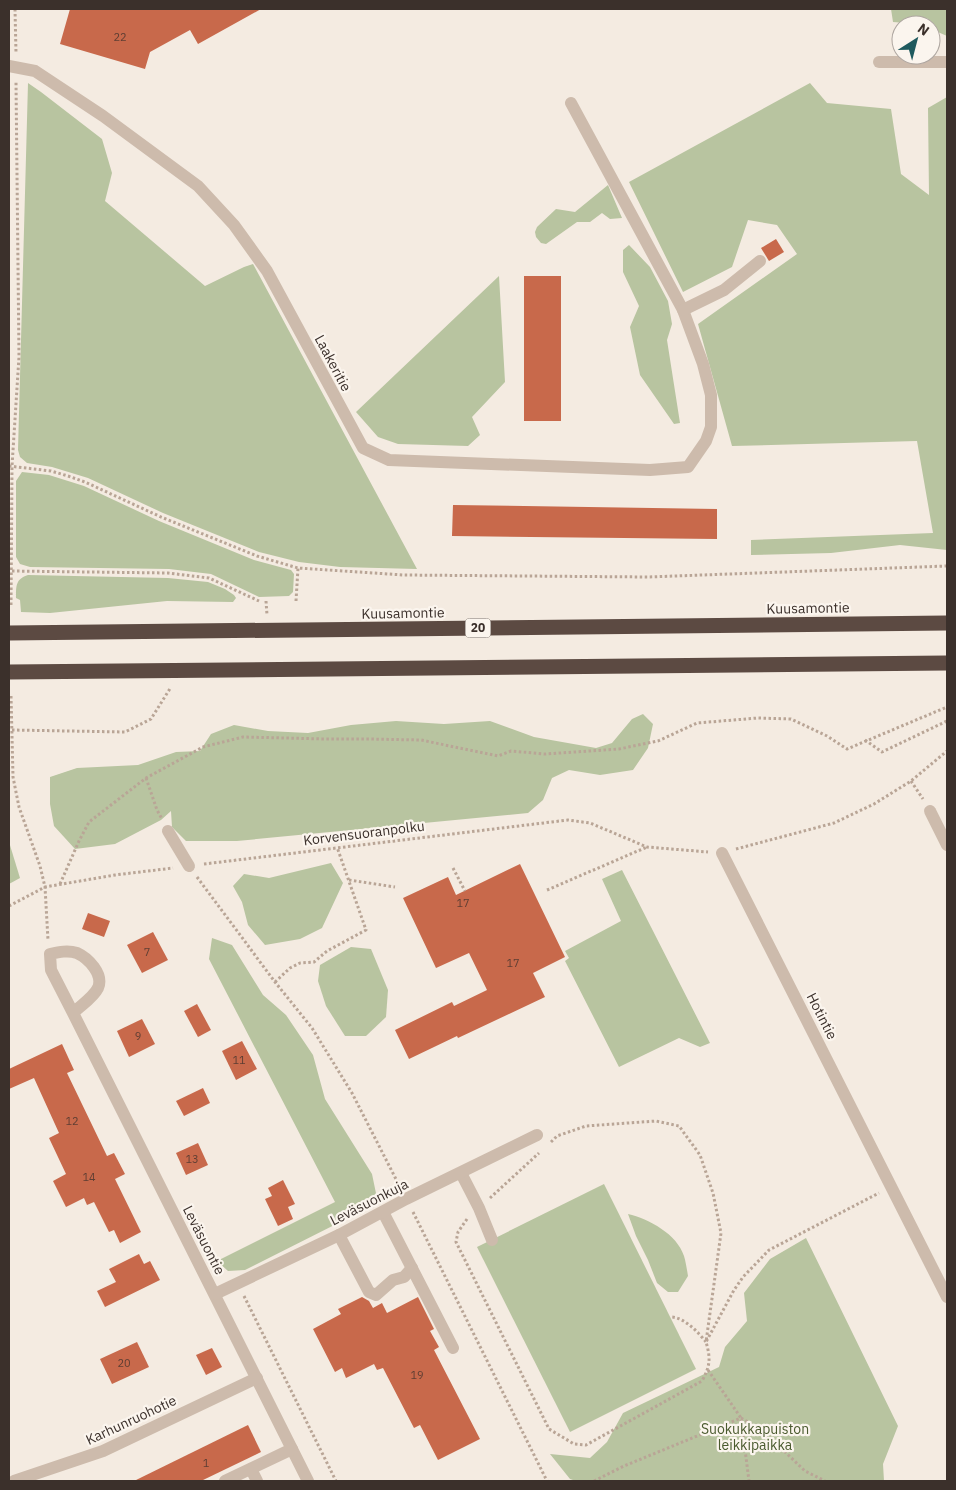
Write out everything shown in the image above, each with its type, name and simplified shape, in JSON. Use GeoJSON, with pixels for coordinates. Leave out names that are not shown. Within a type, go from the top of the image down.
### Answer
{"type":"FeatureCollection","features":[{"type":"Feature","properties":{"kind":"highway","name":"Kuusamontie"},"geometry":{"type":"LineString","coordinates":[[9,633],[947,623]]}},
{"type":"Feature","properties":{"kind":"highway"},"geometry":{"type":"LineString","coordinates":[[9,672],[947,663]]}},
{"type":"Feature","properties":{"kind":"street"},"geometry":{"type":"LineString","coordinates":[[879,62],[947,62]]}},
{"type":"Feature","properties":{"kind":"street","name":"Laakeritie"},"geometry":{"type":"LineString","coordinates":[[12,67],[35,71],[103,116],[198,186],[234,226],[267,271],[363,448],[389,460],[650,470],[688,467],[706,442],[711,427],[711,394],[703,364],[683,310]]}},
{"type":"Feature","properties":{"kind":"street"},"geometry":{"type":"LineString","coordinates":[[571,103],[683,310],[724,290],[760,261]]}},
{"type":"Feature","properties":{"kind":"street"},"geometry":{"type":"LineString","coordinates":[[930,811],[947,845]]}},
{"type":"Feature","properties":{"kind":"street"},"geometry":{"type":"LineString","coordinates":[[168,831],[189,866]]}},
{"type":"Feature","properties":{"kind":"street","name":"Hotintie"},"geometry":{"type":"LineString","coordinates":[[722,853],[947,1297]]}},
{"type":"Feature","properties":{"kind":"street"},"geometry":{"type":"LineString","coordinates":[[50,954],[64,951],[76,953],[89,961],[97,972],[99,985],[94,994],[73,1013]]}},
{"type":"Feature","properties":{"kind":"street","name":"Leväsuontie"},"geometry":{"type":"LineString","coordinates":[[50,954],[51,970],[308,1481]]}},
{"type":"Feature","properties":{"kind":"street","name":"Leväsuonkuja"},"geometry":{"type":"LineString","coordinates":[[214,1294],[339,1235],[406,1199],[537,1135]]}},
{"type":"Feature","properties":{"kind":"street"},"geometry":{"type":"LineString","coordinates":[[461,1172],[492,1240]]}},
{"type":"Feature","properties":{"kind":"street"},"geometry":{"type":"LineString","coordinates":[[383,1212],[453,1348]]}},
{"type":"Feature","properties":{"kind":"street"},"geometry":{"type":"LineString","coordinates":[[339,1235],[369,1292],[376,1295],[393,1280],[404,1277],[412,1268]]}},
{"type":"Feature","properties":{"kind":"street","name":"Karhunruohotie"},"geometry":{"type":"LineString","coordinates":[[20,1480],[103,1451],[257,1378]]}},
{"type":"Feature","properties":{"kind":"street"},"geometry":{"type":"LineString","coordinates":[[225,1481],[292,1449]]}},
{"type":"Feature","properties":{"kind":"street"},"geometry":{"type":"LineString","coordinates":[[251,1469],[257,1481]]}},
{"type":"Feature","properties":{"kind":"path"},"geometry":{"type":"LineString","coordinates":[[11,605],[10,466],[19,357],[12,67],[15,9]]}},
{"type":"Feature","properties":{"kind":"path"},"geometry":{"type":"LineString","coordinates":[[10,466],[51,471],[85,482],[161,518],[257,556],[298,568],[403,575],[648,577],[947,566]]}},
{"type":"Feature","properties":{"kind":"path"},"geometry":{"type":"LineString","coordinates":[[296,601],[298,568]]}},
{"type":"Feature","properties":{"kind":"path"},"geometry":{"type":"LineString","coordinates":[[12,571],[168,573],[209,578],[259,601]]}},
{"type":"Feature","properties":{"kind":"path"},"geometry":{"type":"LineString","coordinates":[[12,730],[125,732],[151,719],[172,684]]}},
{"type":"Feature","properties":{"kind":"path"},"geometry":{"type":"LineString","coordinates":[[11,696],[14,777],[19,807],[40,866],[45,887],[47,936],[50,954]]}},
{"type":"Feature","properties":{"kind":"path"},"geometry":{"type":"LineString","coordinates":[[60,884],[89,822],[146,778],[203,747],[243,737],[421,740],[498,756],[510,751],[545,754],[618,750],[658,741],[697,723],[758,718],[791,719],[847,748],[947,707]]}},
{"type":"Feature","properties":{"kind":"path"},"geometry":{"type":"LineString","coordinates":[[864,740],[882,752],[947,721]]}},
{"type":"Feature","properties":{"kind":"path"},"geometry":{"type":"LineString","coordinates":[[722,853],[834,823],[874,804],[911,781],[947,751]]}},
{"type":"Feature","properties":{"kind":"path"},"geometry":{"type":"LineString","coordinates":[[146,778],[157,810],[168,831]]}},
{"type":"Feature","properties":{"kind":"path"},"geometry":{"type":"LineString","coordinates":[[911,781],[930,811]]}},
{"type":"Feature","properties":{"kind":"path","name":"Korvensuoranpolku"},"geometry":{"type":"LineString","coordinates":[[9,906],[45,887],[60,884],[337,847],[568,820],[590,823],[647,847],[722,853]]}},
{"type":"Feature","properties":{"kind":"path"},"geometry":{"type":"LineString","coordinates":[[275,982],[290,968],[300,963],[314,962],[327,951],[366,930],[337,847]]}},
{"type":"Feature","properties":{"kind":"path"},"geometry":{"type":"LineString","coordinates":[[547,890],[647,847]]}},
{"type":"Feature","properties":{"kind":"path"},"geometry":{"type":"LineString","coordinates":[[189,866],[275,982],[312,1028],[352,1093],[547,1481]]}},
{"type":"Feature","properties":{"kind":"path"},"geometry":{"type":"LineString","coordinates":[[454,868],[464,891]]}},
{"type":"Feature","properties":{"kind":"path"},"geometry":{"type":"LineString","coordinates":[[349,880],[396,887]]}},
{"type":"Feature","properties":{"kind":"path"},"geometry":{"type":"LineString","coordinates":[[550,1142],[558,1136],[586,1126],[656,1121],[679,1126],[700,1155],[713,1193],[721,1233],[706,1342]]}},
{"type":"Feature","properties":{"kind":"path"},"geometry":{"type":"LineString","coordinates":[[543,1149],[466,1220],[458,1232],[456,1242],[549,1429],[574,1444],[586,1445],[702,1381],[708,1370],[710,1356],[706,1342],[698,1331],[676,1317],[671,1317]]}},
{"type":"Feature","properties":{"kind":"path"},"geometry":{"type":"LineString","coordinates":[[706,1342],[743,1277],[770,1250],[892,1186]]}},
{"type":"Feature","properties":{"kind":"path"},"geometry":{"type":"LineString","coordinates":[[238,1284],[336,1481]]}},
{"type":"Feature","properties":{"kind":"path"},"geometry":{"type":"LineString","coordinates":[[708,1370],[741,1418],[762,1430],[805,1471],[825,1481]]}},
{"type":"Feature","properties":{"kind":"path"},"geometry":{"type":"LineString","coordinates":[[594,1481],[624,1466],[741,1418]]}},
{"type":"Feature","properties":{"kind":"path"},"geometry":{"type":"LineString","coordinates":[[741,1418],[748,1481]]}},
{"type":"Feature","properties":{"kind":"green space"},"geometry":{"type":"Polygon","coordinates":[[[891,9],[947,9],[947,36],[941,33],[941,15],[892,15],[891,9]]]}},
{"type":"Feature","properties":{"kind":"green space"},"geometry":{"type":"Polygon","coordinates":[[[28,83],[102,139],[112,173],[105,201],[205,286],[253,264],[417,569],[340,567],[299,562],[259,552],[163,513],[88,478],[52,467],[27,463],[20,457],[18,450],[28,83]]]}},
{"type":"Feature","properties":{"kind":"green space"},"geometry":{"type":"Polygon","coordinates":[[[810,83],[827,103],[891,109],[901,174],[929,195],[928,108],[947,97],[947,550],[900,545],[831,553],[751,555],[751,540],[933,533],[917,441],[732,446],[698,324],[797,254],[777,225],[748,220],[732,267],[683,292],[629,182],[810,83]]]}},
{"type":"Feature","properties":{"kind":"green space"},"geometry":{"type":"Polygon","coordinates":[[[608,185],[622,218],[610,219],[602,213],[590,222],[577,222],[546,244],[541,243],[536,237],[537,227],[556,209],[575,212],[608,185]]]}},
{"type":"Feature","properties":{"kind":"green space"},"geometry":{"type":"Polygon","coordinates":[[[629,245],[650,267],[668,301],[672,324],[667,340],[680,423],[674,424],[640,375],[630,327],[639,306],[623,272],[623,250],[629,245]]]}},
{"type":"Feature","properties":{"kind":"green space"},"geometry":{"type":"Polygon","coordinates":[[[499,276],[505,382],[472,417],[480,435],[468,446],[398,444],[378,437],[356,412],[499,276]]]}},
{"type":"Feature","properties":{"kind":"green space"},"geometry":{"type":"Polygon","coordinates":[[[22,472],[49,475],[84,486],[159,521],[254,560],[291,570],[294,574],[293,592],[289,596],[259,597],[211,574],[169,569],[30,567],[20,564],[16,557],[16,481],[22,472]]]}},
{"type":"Feature","properties":{"kind":"green space"},"geometry":{"type":"Polygon","coordinates":[[[28,575],[168,578],[208,582],[225,589],[236,598],[233,602],[167,601],[50,613],[21,612],[20,600],[16,598],[17,586],[21,578],[28,575]]]}},
{"type":"Feature","properties":{"kind":"green space"},"geometry":{"type":"Polygon","coordinates":[[[643,714],[653,724],[648,748],[633,770],[600,775],[569,770],[552,778],[543,800],[528,813],[237,841],[186,841],[172,827],[171,811],[161,820],[115,844],[75,849],[54,826],[50,804],[50,777],[77,768],[138,765],[176,752],[200,751],[211,734],[234,725],[268,731],[308,733],[351,725],[396,721],[444,724],[490,721],[534,737],[596,748],[612,743],[632,719],[643,714]]]}},
{"type":"Feature","properties":{"kind":"green space"},"geometry":{"type":"Polygon","coordinates":[[[9,842],[20,878],[9,884],[9,842]]]}},
{"type":"Feature","properties":{"kind":"green space"},"geometry":{"type":"Polygon","coordinates":[[[331,863],[343,883],[322,928],[300,939],[265,945],[248,925],[242,902],[233,886],[244,874],[269,878],[331,863]]]}},
{"type":"Feature","properties":{"kind":"green space"},"geometry":{"type":"Polygon","coordinates":[[[622,870],[710,1043],[700,1047],[679,1038],[619,1067],[565,961],[569,958],[565,951],[621,921],[602,879],[622,870]]]}},
{"type":"Feature","properties":{"kind":"green space"},"geometry":{"type":"Polygon","coordinates":[[[212,938],[232,945],[263,995],[286,1015],[313,1055],[325,1099],[372,1174],[378,1203],[245,1270],[228,1271],[217,1261],[335,1202],[209,959],[212,938]]]}},
{"type":"Feature","properties":{"kind":"green space"},"geometry":{"type":"Polygon","coordinates":[[[351,947],[371,949],[388,990],[386,1017],[366,1036],[345,1036],[326,1006],[318,981],[320,965],[351,947]]]}},
{"type":"Feature","properties":{"kind":"green space"},"geometry":{"type":"Polygon","coordinates":[[[604,1184],[696,1369],[570,1432],[477,1247],[604,1184]]]}},
{"type":"Feature","properties":{"kind":"green space"},"geometry":{"type":"Polygon","coordinates":[[[628,1214],[645,1220],[669,1234],[680,1248],[684,1256],[688,1276],[678,1292],[668,1292],[657,1283],[628,1214]]]}},
{"type":"Feature","properties":{"kind":"green space","name":"Suokukkapuiston leikkipaikka"},"geometry":{"type":"Polygon","coordinates":[[[806,1238],[898,1426],[883,1464],[884,1481],[576,1481],[570,1479],[550,1454],[590,1458],[607,1442],[623,1413],[719,1367],[725,1347],[747,1321],[744,1293],[770,1259],[806,1238]]]}},
{"type":"Feature","properties":{"kind":"building"},"geometry":{"type":"Polygon","coordinates":[[[70,9],[261,9],[198,44],[190,30],[150,52],[145,69],[60,44],[70,9]]]}},
{"type":"Feature","properties":{"kind":"building"},"geometry":{"type":"Polygon","coordinates":[[[776,239],[784,252],[769,261],[761,248],[776,239]]]}},
{"type":"Feature","properties":{"kind":"building"},"geometry":{"type":"Polygon","coordinates":[[[524,276],[561,276],[561,421],[524,421],[524,276]]]}},
{"type":"Feature","properties":{"kind":"building"},"geometry":{"type":"Polygon","coordinates":[[[453,505],[717,509],[717,539],[452,536],[453,505]]]}},
{"type":"Feature","properties":{"kind":"building"},"geometry":{"type":"Polygon","coordinates":[[[520,864],[565,957],[533,973],[545,997],[409,1059],[395,1030],[452,1002],[454,1006],[487,990],[469,953],[436,968],[403,898],[448,877],[456,895],[520,864]]]}},
{"type":"Feature","properties":{"kind":"building"},"geometry":{"type":"Polygon","coordinates":[[[88,913],[110,921],[104,937],[82,929],[88,913]]]}},
{"type":"Feature","properties":{"kind":"building"},"geometry":{"type":"Polygon","coordinates":[[[153,932],[168,960],[142,973],[127,945],[153,932]]]}},
{"type":"Feature","properties":{"kind":"building"},"geometry":{"type":"Polygon","coordinates":[[[197,1004],[211,1030],[198,1037],[184,1011],[197,1004]]]}},
{"type":"Feature","properties":{"kind":"building"},"geometry":{"type":"Polygon","coordinates":[[[142,1019],[155,1044],[129,1057],[117,1031],[142,1019]]]}},
{"type":"Feature","properties":{"kind":"building"},"geometry":{"type":"Polygon","coordinates":[[[242,1041],[257,1069],[236,1080],[222,1051],[242,1041]]]}},
{"type":"Feature","properties":{"kind":"building"},"geometry":{"type":"Polygon","coordinates":[[[62,1044],[74,1070],[67,1073],[107,1156],[114,1153],[125,1174],[115,1179],[141,1232],[120,1243],[114,1230],[109,1232],[94,1202],[87,1205],[84,1198],[66,1207],[53,1181],[66,1174],[49,1138],[59,1133],[34,1078],[9,1089],[9,1069],[62,1044]]]}},
{"type":"Feature","properties":{"kind":"building"},"geometry":{"type":"Polygon","coordinates":[[[203,1088],[210,1103],[184,1116],[176,1101],[203,1088]]]}},
{"type":"Feature","properties":{"kind":"building"},"geometry":{"type":"Polygon","coordinates":[[[198,1143],[208,1165],[186,1175],[176,1153],[198,1143]]]}},
{"type":"Feature","properties":{"kind":"building"},"geometry":{"type":"Polygon","coordinates":[[[283,1180],[295,1204],[288,1207],[293,1219],[278,1226],[265,1199],[272,1196],[268,1188],[283,1180]]]}},
{"type":"Feature","properties":{"kind":"building"},"geometry":{"type":"Polygon","coordinates":[[[139,1254],[144,1264],[150,1261],[160,1280],[105,1307],[97,1291],[116,1282],[109,1269],[139,1254]]]}},
{"type":"Feature","properties":{"kind":"building"},"geometry":{"type":"Polygon","coordinates":[[[362,1297],[369,1301],[373,1308],[382,1303],[387,1313],[418,1297],[434,1329],[430,1331],[439,1347],[434,1350],[480,1439],[438,1460],[420,1425],[414,1428],[383,1368],[377,1370],[374,1364],[346,1378],[342,1368],[335,1372],[313,1329],[341,1314],[338,1309],[362,1297]]]}},
{"type":"Feature","properties":{"kind":"building"},"geometry":{"type":"Polygon","coordinates":[[[137,1342],[149,1367],[112,1384],[100,1359],[137,1342]]]}},
{"type":"Feature","properties":{"kind":"building"},"geometry":{"type":"Polygon","coordinates":[[[212,1348],[222,1367],[206,1375],[196,1355],[212,1348]]]}},
{"type":"Feature","properties":{"kind":"building"},"geometry":{"type":"Polygon","coordinates":[[[248,1425],[261,1452],[201,1481],[134,1481],[248,1425]]]}}]}
